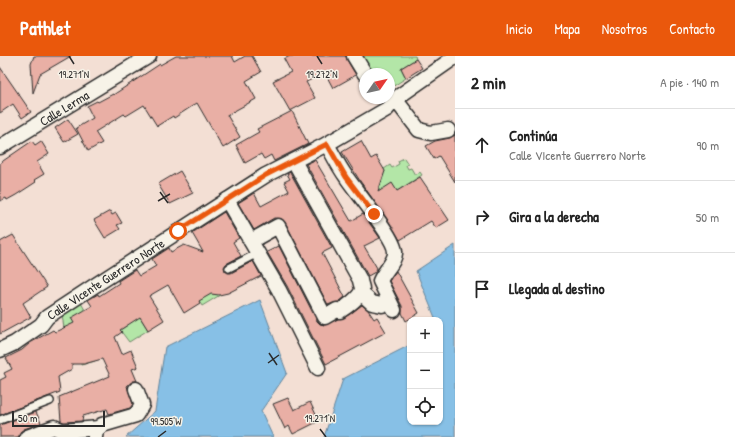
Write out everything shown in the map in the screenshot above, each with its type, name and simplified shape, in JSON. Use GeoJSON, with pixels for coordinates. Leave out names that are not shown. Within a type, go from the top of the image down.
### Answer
{"type":"FeatureCollection","features":[{"type":"Feature","properties":{"kind":"street","name":"Calle Lerma"},"geometry":{"type":"LineString","coordinates":[[0,147],[149,56]]}},
{"type":"Feature","properties":{"kind":"street"},"geometry":{"type":"LineString","coordinates":[[354,56],[361,68]]}},
{"type":"Feature","properties":{"kind":"street","name":"Calle VIcente Guerrero Norte"},"geometry":{"type":"LineString","coordinates":[[395,97],[455,57]]}},
{"type":"Feature","properties":{"kind":"street","name":"Calle VIcente Guerrero Norte"},"geometry":{"type":"LineString","coordinates":[[0,350],[15,343],[41,325],[47,317],[266,175],[327,144],[384,104]]}},
{"type":"Feature","properties":{"kind":"street"},"geometry":{"type":"LineString","coordinates":[[389,104],[419,130],[431,133],[448,130]]}},
{"type":"Feature","properties":{"kind":"street"},"geometry":{"type":"LineString","coordinates":[[327,144],[346,177],[374,214],[395,246],[396,254],[380,281],[391,304],[382,305],[372,303],[361,293]]}},
{"type":"Feature","properties":{"kind":"street"},"geometry":{"type":"LineString","coordinates":[[251,241],[278,226],[327,321],[337,310],[340,311],[345,308],[361,293],[362,288],[360,280],[294,161]]}},
{"type":"Feature","properties":{"kind":"street"},"geometry":{"type":"LineString","coordinates":[[228,200],[279,290],[318,368]]}},
{"type":"Feature","properties":{"kind":"street"},"geometry":{"type":"LineString","coordinates":[[27,437],[54,427],[63,431],[97,433],[102,425],[136,415],[142,405],[136,389]]}},
{"type":"Feature","properties":{"kind":"lane"},"geometry":{"type":"LineString","coordinates":[[229,268],[258,253]]}},
{"type":"Feature","properties":{"kind":"lane"},"geometry":{"type":"LineString","coordinates":[[0,420],[50,401]]}},
{"type":"Feature","properties":{"kind":"green space"},"geometry":{"type":"Polygon","coordinates":[[[360,56],[415,56],[416,59],[401,68],[406,78],[395,85],[395,68],[368,68],[360,56]]]}},
{"type":"Feature","properties":{"kind":"green space"},"geometry":{"type":"Polygon","coordinates":[[[404,158],[408,164],[406,165],[408,169],[411,168],[415,175],[420,172],[422,175],[397,191],[379,191],[376,187],[365,194],[361,187],[385,172],[384,169],[390,165],[392,168],[399,164],[398,161],[404,158]]]}},
{"type":"Feature","properties":{"kind":"green space"},"geometry":{"type":"Polygon","coordinates":[[[217,290],[220,295],[202,306],[194,292],[217,290]]]}},
{"type":"Feature","properties":{"kind":"green space"},"geometry":{"type":"Polygon","coordinates":[[[81,303],[85,310],[95,361],[81,365],[81,357],[64,328],[62,314],[81,303]]]}},
{"type":"Feature","properties":{"kind":"green space"},"geometry":{"type":"Polygon","coordinates":[[[132,304],[148,330],[129,342],[120,330],[128,325],[132,304]]]}},
{"type":"Feature","properties":{"kind":"water"},"geometry":{"type":"Polygon","coordinates":[[[455,245],[455,437],[324,437],[343,379],[407,347],[407,425],[443,425],[443,317],[435,317],[416,271],[455,245]]]}},
{"type":"Feature","properties":{"kind":"water"},"geometry":{"type":"Polygon","coordinates":[[[260,300],[287,373],[261,411],[273,437],[126,437],[155,411],[165,347],[260,300]]]}},
{"type":"Feature","properties":{"kind":"building"},"geometry":{"type":"Polygon","coordinates":[[[34,56],[71,56],[40,74],[33,93],[31,64],[34,56]]]}},
{"type":"Feature","properties":{"kind":"building"},"geometry":{"type":"Polygon","coordinates":[[[176,56],[232,56],[235,62],[245,56],[252,56],[261,72],[246,81],[256,99],[227,115],[240,137],[223,148],[197,103],[174,118],[173,116],[157,126],[144,105],[126,116],[124,114],[95,132],[102,143],[88,151],[76,128],[93,118],[87,106],[113,95],[160,64],[176,56]]]}},
{"type":"Feature","properties":{"kind":"building"},"geometry":{"type":"Polygon","coordinates":[[[290,56],[346,56],[356,75],[333,88],[325,73],[306,82],[315,98],[290,111],[273,81],[291,72],[284,59],[290,56]]]}},
{"type":"Feature","properties":{"kind":"building"},"geometry":{"type":"Polygon","coordinates":[[[416,59],[422,68],[406,78],[401,68],[416,59]]]}},
{"type":"Feature","properties":{"kind":"building"},"geometry":{"type":"Polygon","coordinates":[[[0,67],[31,112],[22,118],[13,104],[0,113],[0,67]]]}},
{"type":"Feature","properties":{"kind":"building"},"geometry":{"type":"Polygon","coordinates":[[[292,111],[308,144],[274,161],[271,155],[264,159],[261,154],[245,163],[236,145],[259,132],[257,129],[292,111]]]}},
{"type":"Feature","properties":{"kind":"building"},"geometry":{"type":"Polygon","coordinates":[[[68,119],[78,134],[64,142],[55,128],[68,119]]]}},
{"type":"Feature","properties":{"kind":"building"},"geometry":{"type":"Polygon","coordinates":[[[455,135],[455,182],[439,156],[434,159],[426,146],[435,141],[450,138],[455,135]]]}},
{"type":"Feature","properties":{"kind":"building"},"geometry":{"type":"Polygon","coordinates":[[[32,141],[35,145],[41,141],[49,154],[37,162],[44,174],[34,180],[36,182],[16,195],[7,200],[6,198],[0,201],[0,163],[32,141]]]}},
{"type":"Feature","properties":{"kind":"building"},"geometry":{"type":"Polygon","coordinates":[[[361,141],[371,159],[376,156],[385,171],[378,192],[392,183],[397,191],[420,177],[449,220],[436,228],[431,221],[400,240],[342,152],[361,141]]]}},
{"type":"Feature","properties":{"kind":"building"},"geometry":{"type":"Polygon","coordinates":[[[315,160],[351,221],[363,214],[380,238],[364,246],[377,268],[375,272],[368,276],[306,164],[315,160]]]}},
{"type":"Feature","properties":{"kind":"building"},"geometry":{"type":"Polygon","coordinates":[[[180,171],[193,193],[170,204],[158,184],[180,171]]]}},
{"type":"Feature","properties":{"kind":"building"},"geometry":{"type":"Polygon","coordinates":[[[290,172],[332,248],[322,253],[345,297],[339,302],[328,305],[285,222],[282,219],[274,218],[254,230],[238,203],[254,193],[261,206],[289,191],[284,182],[290,179],[287,174],[290,172]]]}},
{"type":"Feature","properties":{"kind":"building"},"geometry":{"type":"Polygon","coordinates":[[[110,211],[112,215],[116,213],[122,223],[117,225],[120,229],[105,238],[94,220],[110,211]]]}},
{"type":"Feature","properties":{"kind":"building"},"geometry":{"type":"Polygon","coordinates":[[[224,212],[239,238],[233,242],[241,256],[226,264],[224,267],[225,271],[231,273],[253,261],[261,276],[228,293],[219,295],[211,294],[184,313],[168,285],[149,296],[164,320],[148,330],[140,317],[120,330],[122,332],[115,337],[122,354],[131,350],[138,367],[132,369],[137,381],[133,381],[127,386],[133,404],[130,408],[109,414],[107,409],[83,416],[82,421],[61,421],[59,397],[110,376],[102,359],[84,364],[72,364],[72,369],[58,377],[60,392],[0,415],[0,380],[6,377],[4,373],[12,369],[6,358],[22,350],[30,343],[53,330],[55,332],[74,323],[71,318],[92,306],[88,300],[98,294],[99,296],[135,270],[139,276],[156,266],[152,259],[169,248],[171,252],[184,245],[203,252],[192,233],[224,212]]]}},
{"type":"Feature","properties":{"kind":"building"},"geometry":{"type":"Polygon","coordinates":[[[13,235],[47,287],[23,303],[31,317],[0,334],[0,242],[13,235]]]}},
{"type":"Feature","properties":{"kind":"building"},"geometry":{"type":"Polygon","coordinates":[[[279,246],[317,321],[320,324],[325,325],[344,318],[362,305],[368,310],[374,319],[377,317],[386,332],[326,364],[287,286],[267,252],[279,246]]]}},
{"type":"Feature","properties":{"kind":"building"},"geometry":{"type":"Polygon","coordinates":[[[396,271],[419,313],[412,317],[407,317],[406,321],[402,313],[402,306],[389,281],[396,271]]]}},
{"type":"Feature","properties":{"kind":"building"},"geometry":{"type":"Polygon","coordinates":[[[288,398],[294,410],[310,402],[319,421],[293,434],[289,426],[285,429],[273,404],[288,398]]]}},
{"type":"Feature","properties":{"kind":"building"},"geometry":{"type":"Polygon","coordinates":[[[36,412],[41,423],[24,429],[20,432],[19,437],[0,437],[0,425],[36,412]]]}},
{"type":"Feature","properties":{"kind":"route"},"geometry":{"type":"LineString","coordinates":[[178,231],[266,175],[327,144],[346,177],[374,214]]}}]}
